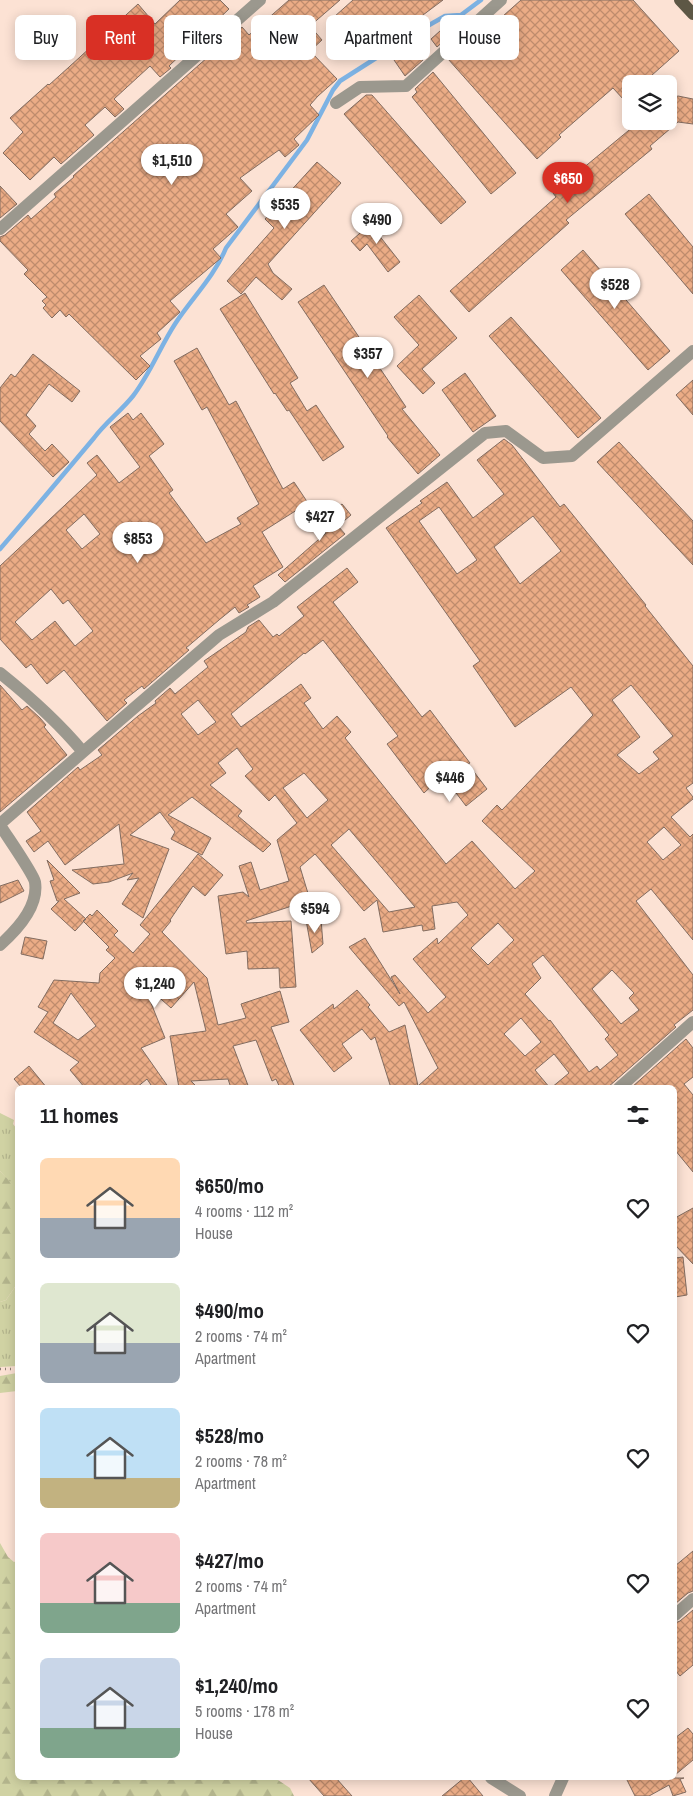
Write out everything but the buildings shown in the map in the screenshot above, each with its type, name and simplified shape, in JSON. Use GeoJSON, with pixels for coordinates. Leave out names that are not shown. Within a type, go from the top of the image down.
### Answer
{"type":"FeatureCollection","features":[{"type":"Feature","properties":{"kind":"main road"},"geometry":{"type":"LineString","coordinates":[[680,0],[693,14]]}},
{"type":"Feature","properties":{"kind":"street"},"geometry":{"type":"LineString","coordinates":[[0,229],[260,0]]}},
{"type":"Feature","properties":{"kind":"street"},"geometry":{"type":"LineString","coordinates":[[336,103],[360,87],[406,86],[502,0]]}},
{"type":"Feature","properties":{"kind":"street"},"geometry":{"type":"LineString","coordinates":[[0,945],[17,930],[34,900],[35,881],[0,824],[219,635],[273,602],[485,433],[506,431],[543,458],[572,456],[693,351]]}},
{"type":"Feature","properties":{"kind":"street"},"geometry":{"type":"LineString","coordinates":[[0,674],[20,688],[66,731],[83,752]]}},
{"type":"Feature","properties":{"kind":"street"},"geometry":{"type":"LineString","coordinates":[[622,1085],[693,1022]]}},
{"type":"Feature","properties":{"kind":"street"},"geometry":{"type":"LineString","coordinates":[[677,1613],[693,1599]]}},
{"type":"Feature","properties":{"kind":"street"},"geometry":{"type":"LineString","coordinates":[[494,1780],[520,1796]]}},
{"type":"Feature","properties":{"kind":"street"},"geometry":{"type":"LineString","coordinates":[[556,1796],[562,1780]]}},
{"type":"Feature","properties":{"kind":"path"},"geometry":{"type":"LineString","coordinates":[[0,1369],[15,1369]]}},
{"type":"Feature","properties":{"kind":"green space"},"geometry":{"type":"Polygon","coordinates":[[[0,1113],[14,1120],[15,1188],[0,1171],[0,1113]]]}},
{"type":"Feature","properties":{"kind":"green space"},"geometry":{"type":"Polygon","coordinates":[[[0,1171],[15,1187],[15,1287],[6,1300],[0,1302],[0,1171]]]}},
{"type":"Feature","properties":{"kind":"green space"},"geometry":{"type":"Polygon","coordinates":[[[15,1287],[15,1366],[0,1367],[0,1302],[6,1300],[15,1287]]]}},
{"type":"Feature","properties":{"kind":"green space"},"geometry":{"type":"Polygon","coordinates":[[[15,1373],[15,1391],[0,1393],[0,1376],[15,1373]]]}},
{"type":"Feature","properties":{"kind":"green space"},"geometry":{"type":"Polygon","coordinates":[[[0,1543],[8,1557],[15,1562],[15,1780],[278,1780],[290,1788],[294,1796],[0,1796],[0,1543]]]}},
{"type":"Feature","properties":{"kind":"waterway"},"geometry":{"type":"LineString","coordinates":[[430,25],[445,16],[461,15],[481,0]]}},
{"type":"Feature","properties":{"kind":"waterway"},"geometry":{"type":"LineString","coordinates":[[0,549],[98,433],[133,396],[145,379],[175,324],[209,278],[226,248],[307,140],[333,90],[340,81],[373,60]]}}]}
